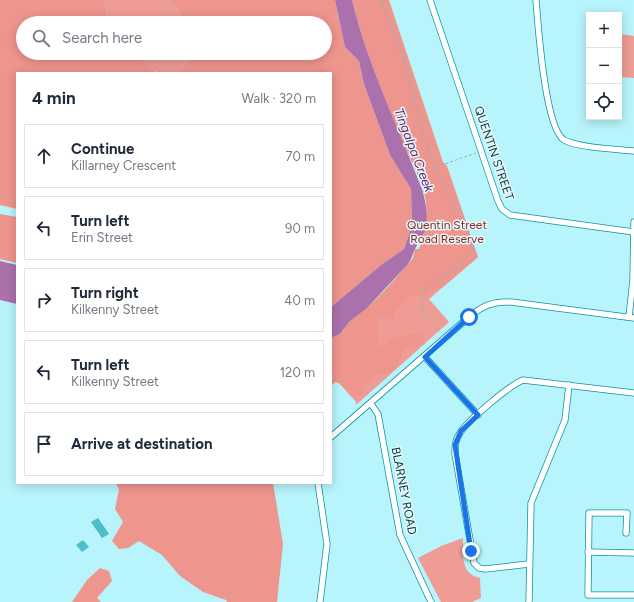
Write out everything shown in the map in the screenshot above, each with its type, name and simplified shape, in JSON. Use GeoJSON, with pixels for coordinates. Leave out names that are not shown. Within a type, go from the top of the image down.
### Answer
{"type":"FeatureCollection","features":[{"type":"Feature","properties":{"kind":"street","name":"QUENTIN STREET"},"geometry":{"type":"LineString","coordinates":[[430,0],[481,152],[502,209],[510,215],[634,232]]}},
{"type":"Feature","properties":{"kind":"street"},"geometry":{"type":"LineString","coordinates":[[536,0],[545,84],[556,130],[563,139],[574,144],[634,151]]}},
{"type":"Feature","properties":{"kind":"street"},"geometry":{"type":"LineString","coordinates":[[332,436],[480,308],[498,302],[632,317],[634,222]]}},
{"type":"Feature","properties":{"kind":"street"},"geometry":{"type":"LineString","coordinates":[[425,357],[478,415]]}},
{"type":"Feature","properties":{"kind":"street"},"geometry":{"type":"LineString","coordinates":[[529,564],[485,569],[479,568],[474,563],[455,445],[461,431],[511,386],[522,380],[634,393]]}},
{"type":"Feature","properties":{"kind":"street"},"geometry":{"type":"LineString","coordinates":[[529,602],[531,503],[565,420],[569,385]]}},
{"type":"Feature","properties":{"kind":"street","name":"BLARNEY ROAD"},"geometry":{"type":"LineString","coordinates":[[370,404],[378,414],[400,535],[431,602]]}},
{"type":"Feature","properties":{"kind":"street"},"geometry":{"type":"LineString","coordinates":[[318,484],[327,544],[320,602]]}},
{"type":"Feature","properties":{"kind":"street"},"geometry":{"type":"LineString","coordinates":[[626,533],[626,513],[589,513],[588,595],[634,595]]}},
{"type":"Feature","properties":{"kind":"street"},"geometry":{"type":"LineString","coordinates":[[588,552],[634,553]]}},
{"type":"Feature","properties":{"kind":"path"},"geometry":{"type":"LineString","coordinates":[[381,0],[404,60],[425,139],[435,167],[447,193],[468,231],[473,246],[473,250],[458,265],[424,291],[421,296],[423,312],[446,338]]}},
{"type":"Feature","properties":{"kind":"path"},"geometry":{"type":"LineString","coordinates":[[435,167],[481,152]]}},
{"type":"Feature","properties":{"kind":"shaded area"},"geometry":{"type":"Polygon","coordinates":[[[106,0],[167,0],[175,6],[181,16],[108,16],[105,4],[106,0]]]}},
{"type":"Feature","properties":{"kind":"shaded area","name":"Tingalpa Creek"},"geometry":{"type":"Polygon","coordinates":[[[335,0],[352,0],[366,49],[422,189],[427,218],[423,235],[407,265],[367,308],[349,322],[340,334],[332,338],[332,306],[381,265],[404,249],[412,226],[411,189],[390,155],[364,84],[359,61],[345,47],[335,0]]]}},
{"type":"Feature","properties":{"kind":"shaded area"},"geometry":{"type":"Polygon","coordinates":[[[622,34],[634,36],[634,78],[622,77],[622,34]]]}},
{"type":"Feature","properties":{"kind":"shaded area"},"geometry":{"type":"Polygon","coordinates":[[[141,60],[189,60],[179,72],[154,71],[145,65],[141,60]]]}},
{"type":"Feature","properties":{"kind":"shaded area"},"geometry":{"type":"Polygon","coordinates":[[[478,257],[429,299],[449,322],[356,405],[356,402],[339,383],[335,382],[332,385],[332,342],[345,332],[478,257]]]}},
{"type":"Feature","properties":{"kind":"shaded area"},"geometry":{"type":"Polygon","coordinates":[[[0,261],[16,265],[16,304],[0,300],[0,261]]]}},
{"type":"Feature","properties":{"kind":"shaded area"},"geometry":{"type":"Polygon","coordinates":[[[463,538],[464,562],[469,572],[480,578],[481,598],[472,602],[441,602],[418,558],[441,546],[463,538]]]}},
{"type":"Feature","properties":{"kind":"green space"},"geometry":{"type":"Polygon","coordinates":[[[0,0],[106,0],[105,5],[107,16],[16,16],[16,60],[142,60],[146,65],[156,72],[16,72],[16,209],[0,205],[0,0]]]}},
{"type":"Feature","properties":{"kind":"green space"},"geometry":{"type":"Polygon","coordinates":[[[167,0],[335,0],[345,47],[359,61],[364,84],[390,155],[411,189],[412,226],[404,249],[381,265],[332,306],[332,72],[179,72],[189,60],[332,60],[332,16],[181,16],[175,6],[167,0]]]}},
{"type":"Feature","properties":{"kind":"green space","name":"Quentin Street Road Reserve"},"geometry":{"type":"Polygon","coordinates":[[[352,0],[389,0],[443,162],[447,166],[478,257],[443,287],[427,294],[408,297],[396,309],[394,321],[384,317],[378,319],[377,334],[378,342],[381,347],[395,338],[411,334],[422,334],[424,341],[416,347],[406,346],[393,370],[384,374],[378,373],[369,383],[365,384],[361,390],[363,395],[354,397],[339,383],[335,382],[332,385],[332,338],[340,334],[349,322],[367,308],[413,258],[415,249],[419,249],[426,221],[425,197],[420,180],[402,141],[374,72],[352,0]]]}},
{"type":"Feature","properties":{"kind":"green space"},"geometry":{"type":"Polygon","coordinates":[[[0,214],[16,217],[16,263],[0,259],[0,214]]]}},
{"type":"Feature","properties":{"kind":"green space"},"geometry":{"type":"Polygon","coordinates":[[[116,484],[273,484],[283,544],[277,602],[227,602],[226,600],[203,592],[180,576],[162,555],[139,541],[128,548],[119,549],[112,541],[123,522],[115,509],[119,490],[116,484]]]}},
{"type":"Feature","properties":{"kind":"green space"},"geometry":{"type":"Polygon","coordinates":[[[100,568],[109,571],[112,581],[97,598],[101,602],[72,602],[87,580],[100,568]]]}},
{"type":"Feature","properties":{"kind":"building"},"geometry":{"type":"Polygon","coordinates":[[[98,518],[109,534],[102,538],[91,522],[98,518]]]}},
{"type":"Feature","properties":{"kind":"building"},"geometry":{"type":"Polygon","coordinates":[[[83,540],[89,547],[82,552],[76,545],[83,540]]]}},
{"type":"Feature","properties":{"kind":"route"},"geometry":{"type":"LineString","coordinates":[[469,317],[425,357],[478,415],[461,431],[455,445],[455,454],[471,551]]}}]}
